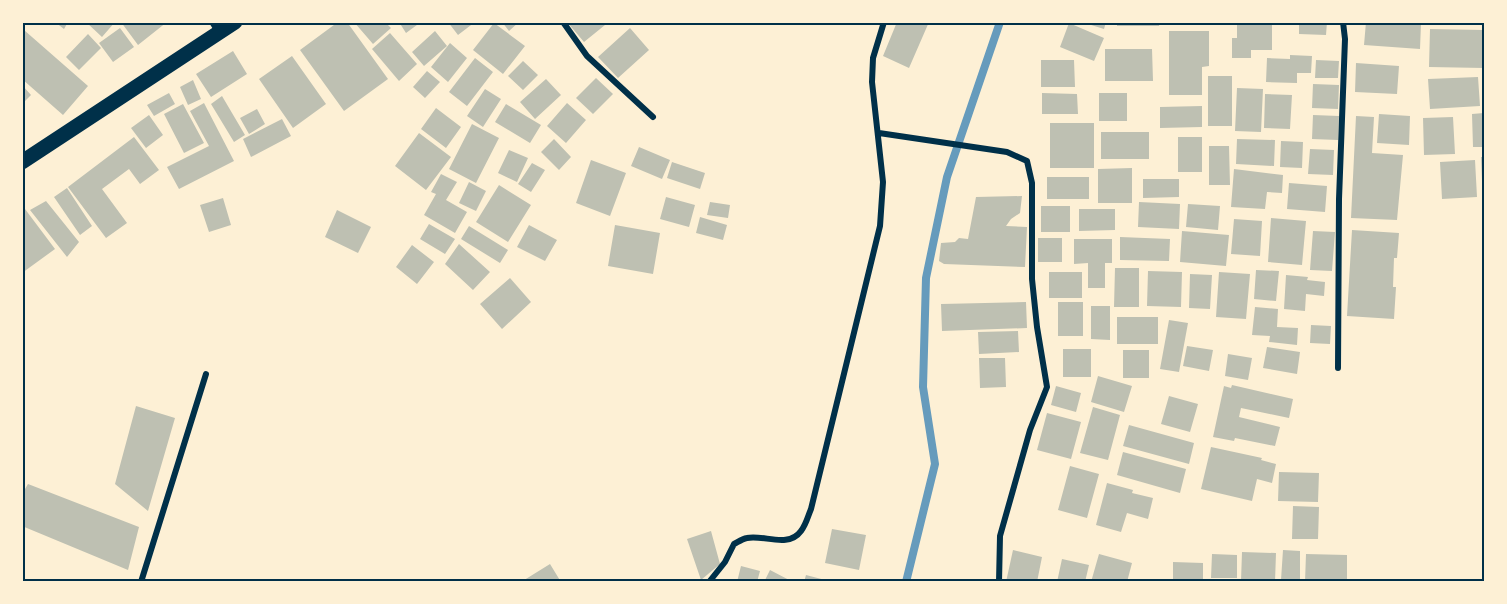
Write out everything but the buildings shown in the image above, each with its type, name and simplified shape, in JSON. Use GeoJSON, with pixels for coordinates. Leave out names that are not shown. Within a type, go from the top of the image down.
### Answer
{"type":"FeatureCollection","features":[{"type":"Feature","properties":{"kind":"main road"},"geometry":{"type":"LineString","coordinates":[[22,162],[216,28],[235,22]]}},
{"type":"Feature","properties":{"kind":"street"},"geometry":{"type":"LineString","coordinates":[[563,22],[587,56],[653,117]]}},
{"type":"Feature","properties":{"kind":"street"},"geometry":{"type":"LineString","coordinates":[[709,582],[725,562],[734,544],[750,537],[770,541],[791,538],[803,529],[811,509],[880,226],[883,182],[872,82],[873,58],[884,22]]}},
{"type":"Feature","properties":{"kind":"street"},"geometry":{"type":"LineString","coordinates":[[1338,368],[1343,22]]}},
{"type":"Feature","properties":{"kind":"street"},"geometry":{"type":"LineString","coordinates":[[879,133],[1007,152],[1026,161],[1032,183],[1032,279],[1047,387],[1030,430],[1000,536],[999,582]]}},
{"type":"Feature","properties":{"kind":"street"},"geometry":{"type":"LineString","coordinates":[[141,582],[206,374]]}},
{"type":"Feature","properties":{"kind":"waterway"},"geometry":{"type":"LineString","coordinates":[[906,582],[935,464],[923,387],[926,278],[947,177],[1000,22]]}}]}
